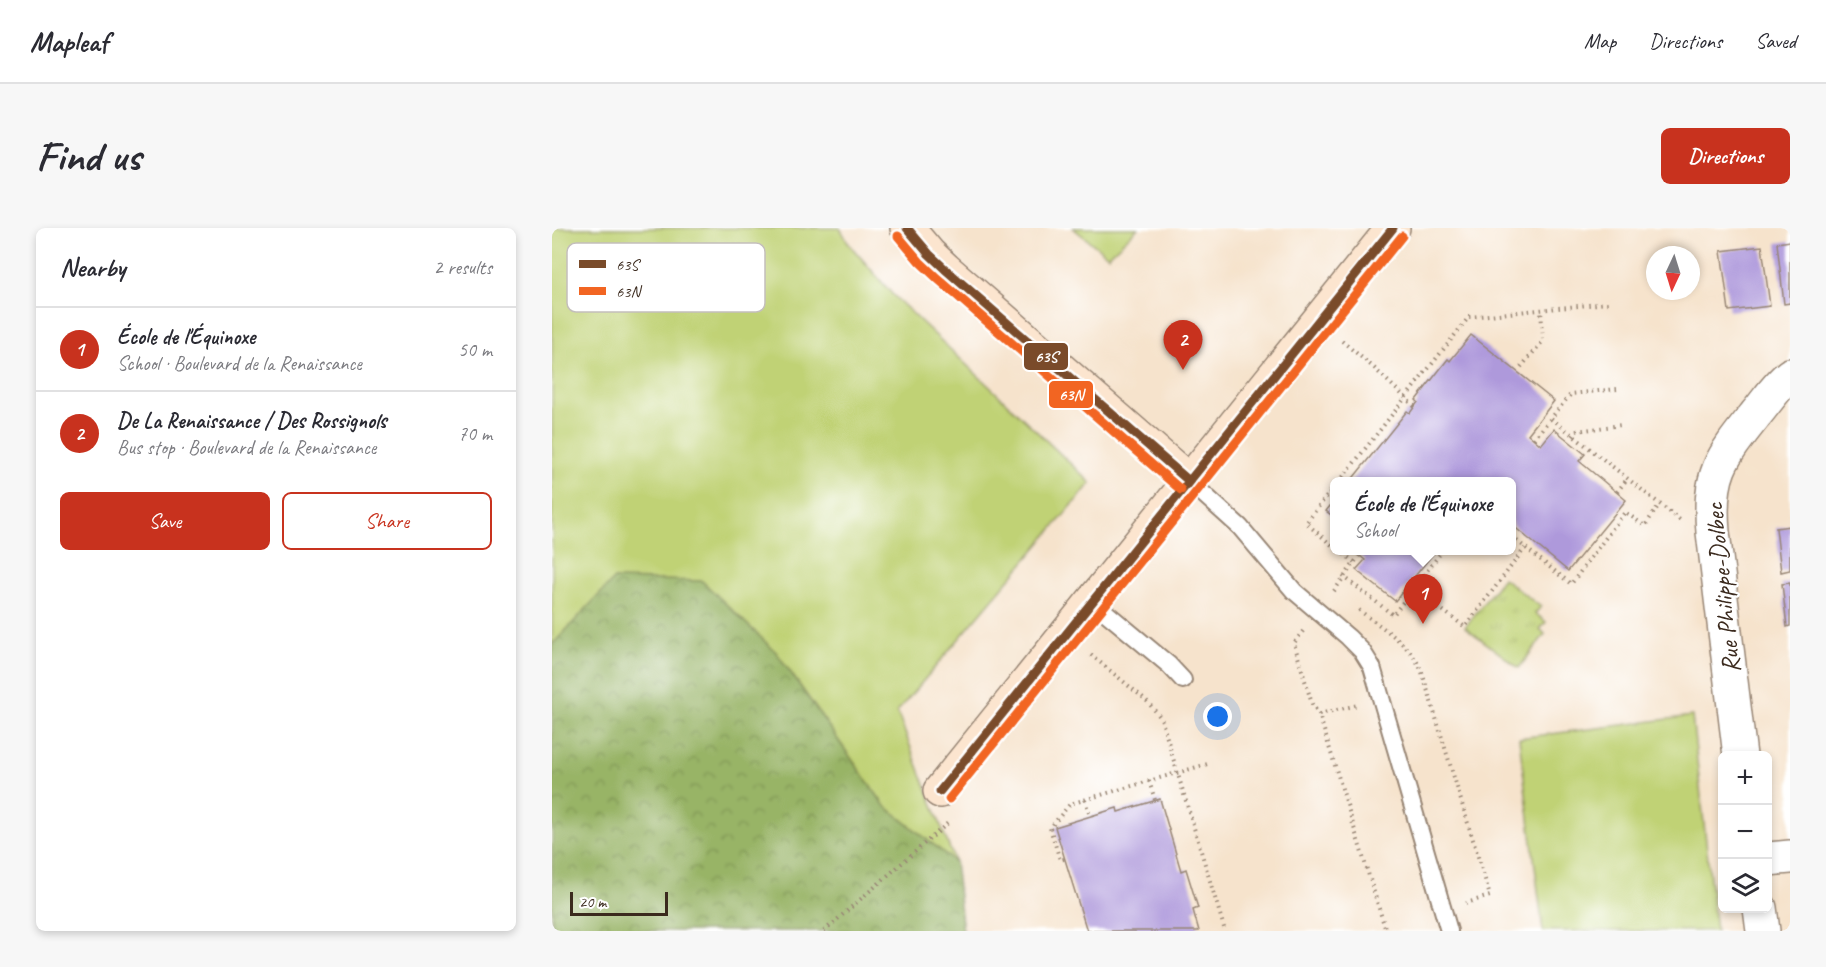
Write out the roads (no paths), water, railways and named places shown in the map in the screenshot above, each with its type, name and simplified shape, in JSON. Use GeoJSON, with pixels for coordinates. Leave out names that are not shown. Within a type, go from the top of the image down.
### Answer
{"type":"FeatureCollection","features":[{"type":"Feature","properties":{"kind":"street"},"geometry":{"type":"LineString","coordinates":[[907,228],[945,269],[1189,481]]}},
{"type":"Feature","properties":{"kind":"street"},"geometry":{"type":"LineString","coordinates":[[947,804],[1092,601],[1393,228]]}},
{"type":"Feature","properties":{"kind":"street","name":"Rue Philippe-Dolbec"},"geometry":{"type":"LineString","coordinates":[[1739,751],[1713,532],[1712,492],[1717,472],[1728,450],[1790,375]]}},
{"type":"Feature","properties":{"kind":"street"},"geometry":{"type":"LineString","coordinates":[[1772,858],[1790,856]]}},
{"type":"Feature","properties":{"kind":"street"},"geometry":{"type":"LineString","coordinates":[[1761,913],[1763,931]]}},
{"type":"Feature","properties":{"kind":"lane"},"geometry":{"type":"LineString","coordinates":[[1189,481],[1240,527],[1294,591],[1348,637],[1362,651],[1372,667],[1449,931]]}},
{"type":"Feature","properties":{"kind":"lane"},"geometry":{"type":"LineString","coordinates":[[1092,601],[1177,672],[1183,680]]}},
{"type":"Feature","properties":{"kind":"place","name":"De La Renaissance / Des Rossignols"},"geometry":{"type":"Point","coordinates":[1183,370]}},
{"type":"Feature","properties":{"kind":"place","name":"École de l'Équinoxe"},"geometry":{"type":"Point","coordinates":[1423,624]}}]}
